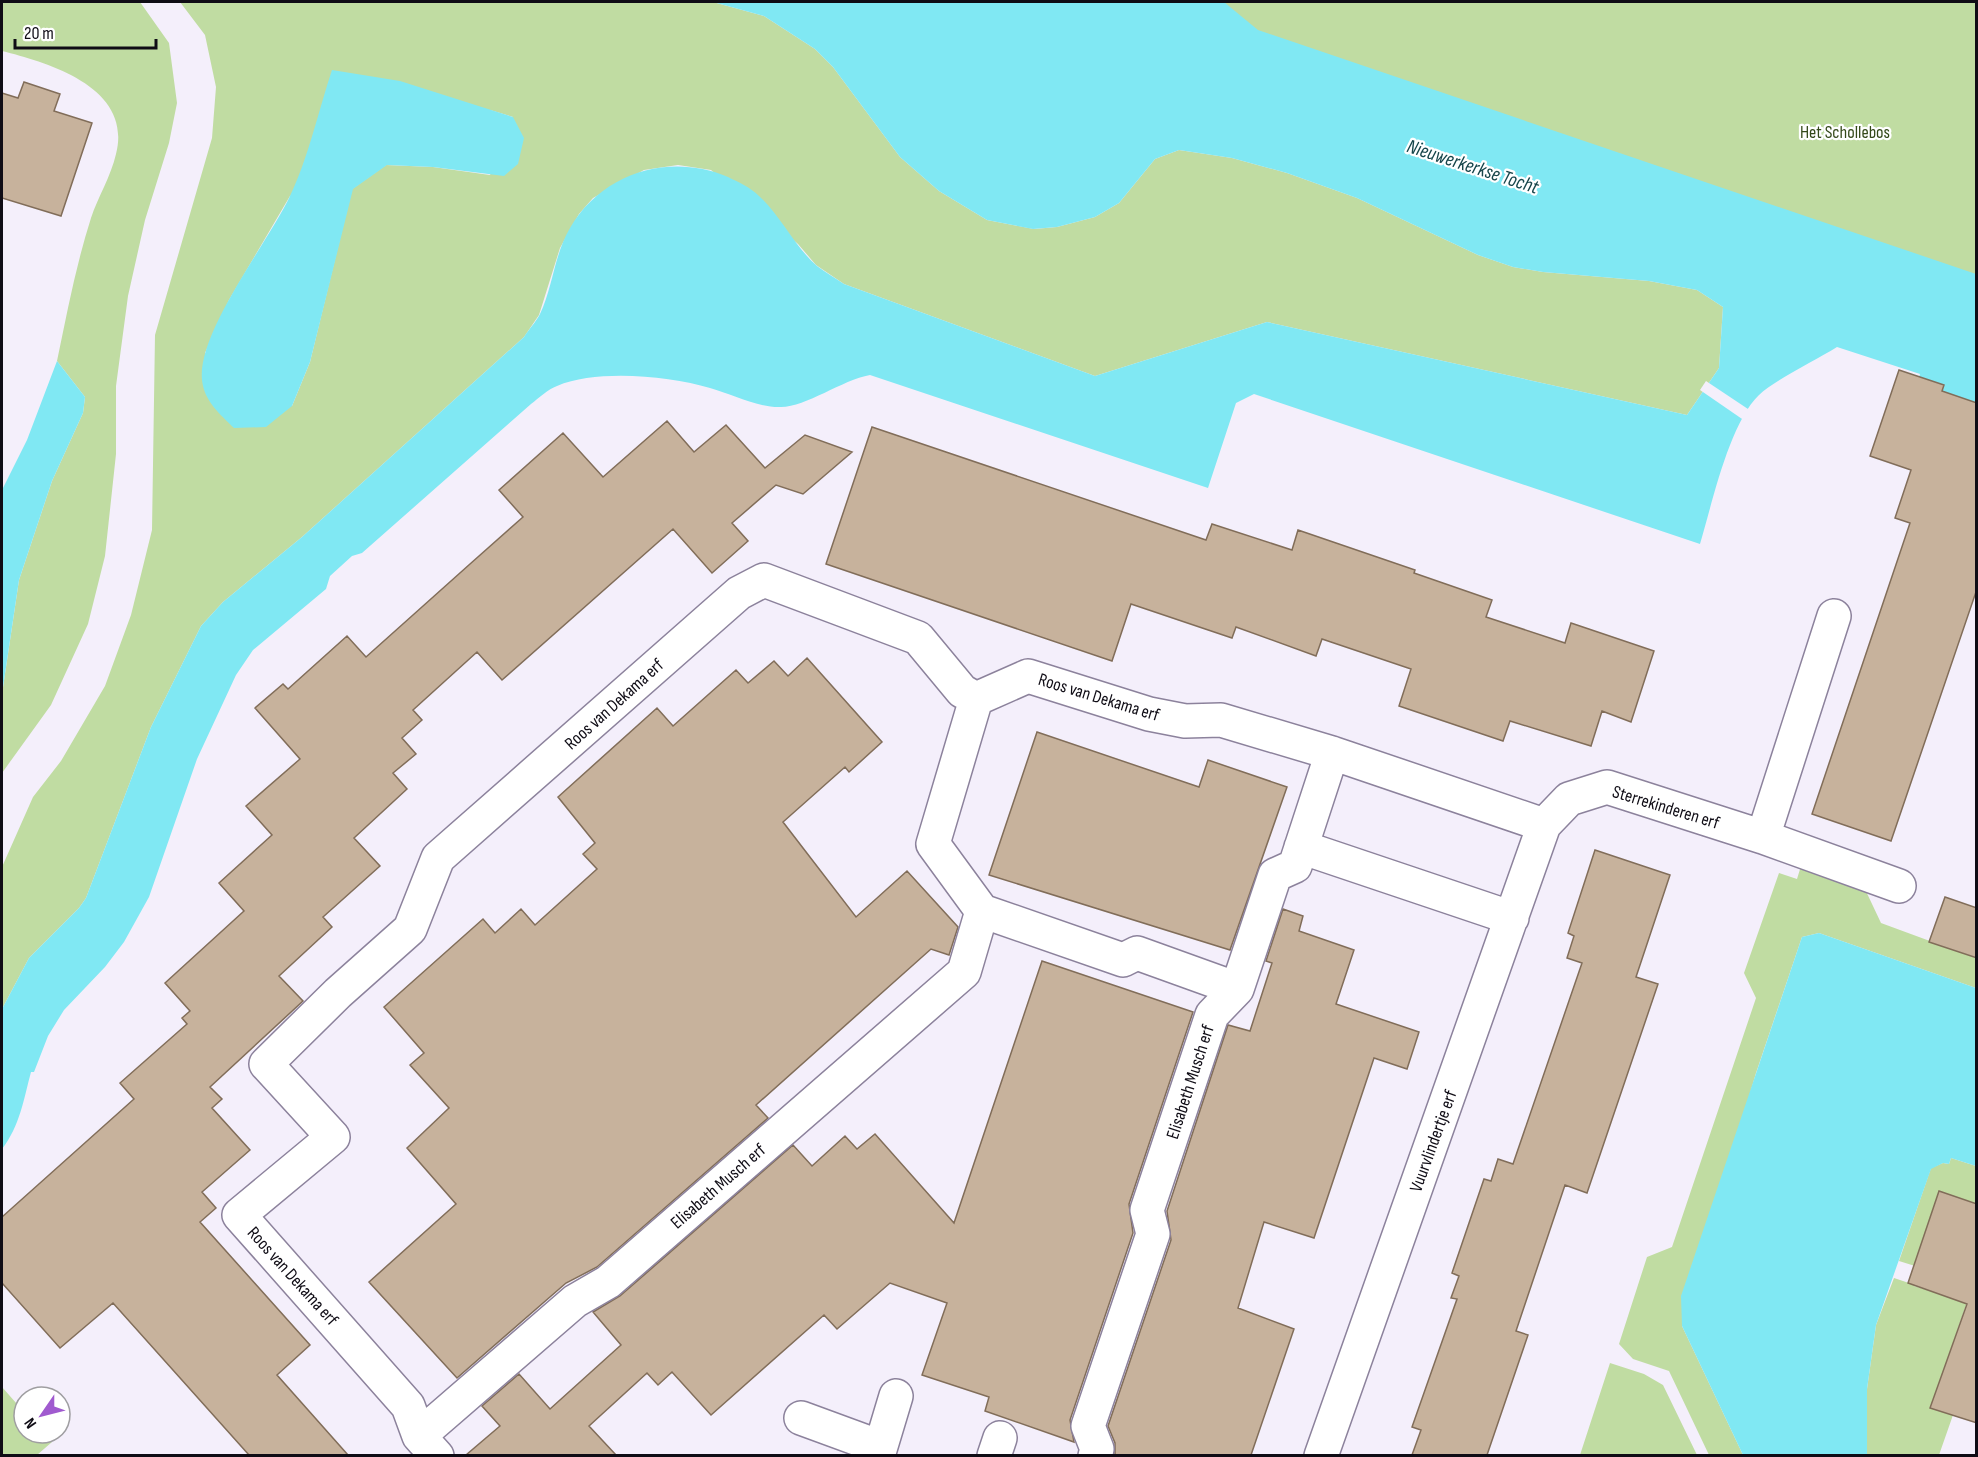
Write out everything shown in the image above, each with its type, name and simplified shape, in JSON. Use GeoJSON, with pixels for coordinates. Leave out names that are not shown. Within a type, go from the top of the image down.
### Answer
{"type":"FeatureCollection","features":[{"type":"Feature","properties":{"kind":"street","name":"Roos van Dekama erf"},"geometry":{"type":"LineString","coordinates":[[428,1446],[408,1406],[239,1215],[333,1137],[266,1064],[338,993],[410,929],[438,858],[739,593],[764,580],[918,638],[962,691],[976,699],[1028,676],[1149,714],[1185,721],[1221,720],[1332,753],[1544,825]]}},
{"type":"Feature","properties":{"kind":"street"},"geometry":{"type":"LineString","coordinates":[[1763,837],[1834,616]]}},
{"type":"Feature","properties":{"kind":"street"},"geometry":{"type":"LineString","coordinates":[[976,699],[933,844],[982,911],[1123,960],[1137,953],[1237,989]]}},
{"type":"Feature","properties":{"kind":"street","name":"Elisabeth Musch erf"},"geometry":{"type":"LineString","coordinates":[[1095,1455],[1097,1449],[1088,1426],[1153,1234],[1147,1210],[1212,1015],[1237,989],[1275,875],[1295,866],[1332,753]]}},
{"type":"Feature","properties":{"kind":"street","name":"Sterrekinderen erf"},"geometry":{"type":"LineString","coordinates":[[1544,825],[1569,799],[1607,787],[1763,837],[1899,886]]}},
{"type":"Feature","properties":{"kind":"street","name":"Vuurvlindertje erf"},"geometry":{"type":"LineString","coordinates":[[1321,1455],[1544,825]]}},
{"type":"Feature","properties":{"kind":"street"},"geometry":{"type":"LineString","coordinates":[[1301,847],[1512,918]]}},
{"type":"Feature","properties":{"kind":"street","name":"Elisabeth Musch erf"},"geometry":{"type":"LineString","coordinates":[[428,1446],[575,1301],[608,1282],[964,972],[982,911]]}},
{"type":"Feature","properties":{"kind":"street"},"geometry":{"type":"LineString","coordinates":[[801,1418],[879,1451],[896,1396]]}},
{"type":"Feature","properties":{"kind":"green space"},"geometry":{"type":"Polygon","coordinates":[[[2,2],[140,2],[169,43],[177,103],[169,143],[145,220],[128,296],[116,386],[116,454],[105,556],[88,624],[51,705],[2,773],[2,694],[19,580],[52,481],[83,413],[85,397],[57,361],[81,253],[91,218],[114,162],[118,131],[112,112],[100,96],[83,82],[64,71],[2,51],[2,2]]]}},
{"type":"Feature","properties":{"kind":"green space"},"geometry":{"type":"Polygon","coordinates":[[[180,2],[713,2],[764,16],[815,49],[833,67],[900,157],[939,191],[987,220],[1034,229],[1057,227],[1095,217],[1119,203],[1155,159],[1179,150],[1232,158],[1287,173],[1357,198],[1478,255],[1513,267],[1543,272],[1649,281],[1697,290],[1723,307],[1719,368],[1687,415],[1267,322],[1095,376],[844,284],[816,265],[798,244],[711,170],[678,165],[644,170],[593,198],[579,214],[560,248],[539,315],[524,337],[302,537],[223,602],[201,626],[151,727],[86,898],[79,908],[29,958],[2,1009],[2,867],[33,797],[61,761],[105,686],[131,615],[152,530],[155,335],[212,138],[216,87],[205,35],[180,2]],[[490,110],[290,196],[229,300],[205,353],[292,406],[310,362],[352,189],[386,165],[433,167],[490,175],[513,117],[490,110]]]}},
{"type":"Feature","properties":{"kind":"green space","name":"Het Schollebos"},"geometry":{"type":"Polygon","coordinates":[[[1010,2],[1976,2],[1976,314],[1010,2]]]}},
{"type":"Feature","properties":{"kind":"green space"},"geometry":{"type":"Polygon","coordinates":[[[1801,866],[1864,887],[1881,923],[1976,958],[1976,988],[1819,933],[1802,937],[1756,1073],[1682,1326],[1743,1455],[1709,1455],[1669,1371],[1633,1359],[1619,1344],[1647,1257],[1672,1247],[1756,998],[1744,973],[1779,873],[1797,879],[1801,866]]]}},
{"type":"Feature","properties":{"kind":"green space"},"geometry":{"type":"Polygon","coordinates":[[[1951,1158],[1976,1166],[1976,1204],[1919,1273],[1914,1286],[1967,1302],[1943,1372],[1953,1415],[1939,1455],[1867,1456],[1867,1389],[1876,1325],[1894,1278],[1909,1283],[1915,1266],[1899,1261],[1931,1168],[1943,1163],[1949,1164],[1951,1158]]]}},
{"type":"Feature","properties":{"kind":"green space"},"geometry":{"type":"Polygon","coordinates":[[[1610,1363],[1644,1374],[1663,1385],[1697,1455],[1580,1455],[1610,1363]]]}},
{"type":"Feature","properties":{"kind":"green space"},"geometry":{"type":"Polygon","coordinates":[[[2,1387],[12,1398],[12,1445],[49,1445],[37,1455],[2,1455],[2,1387]]]}},
{"type":"Feature","properties":{"kind":"water","name":"Nieuwerkerkse Tocht"},"geometry":{"type":"Polygon","coordinates":[[[713,2],[1224,2],[1258,30],[1976,274],[1976,403],[1941,395],[1944,385],[1919,377],[1920,374],[1837,347],[1775,383],[1759,395],[1748,408],[1730,444],[1700,544],[1254,394],[1236,403],[1208,488],[870,375],[848,382],[802,403],[781,407],[754,403],[674,380],[633,376],[592,377],[557,386],[531,404],[362,553],[352,556],[330,576],[326,589],[253,650],[236,675],[197,759],[149,897],[124,942],[105,967],[64,1010],[48,1036],[34,1072],[31,1072],[13,1131],[2,1149],[2,1009],[29,958],[79,908],[86,898],[151,727],[201,626],[223,602],[302,537],[524,337],[544,304],[560,249],[570,228],[600,193],[618,181],[639,172],[683,167],[706,170],[728,177],[748,187],[759,196],[809,258],[844,284],[1095,376],[1267,322],[1687,415],[1719,368],[1723,307],[1697,290],[1649,281],[1543,272],[1513,267],[1478,255],[1357,198],[1287,173],[1232,158],[1179,150],[1155,159],[1119,203],[1095,217],[1057,227],[1033,229],[987,220],[939,191],[900,157],[833,67],[815,49],[764,16],[713,2]]]}},
{"type":"Feature","properties":{"kind":"water"},"geometry":{"type":"Polygon","coordinates":[[[332,70],[400,81],[513,117],[524,138],[518,164],[504,176],[433,167],[387,165],[353,189],[310,362],[292,406],[266,427],[234,428],[214,407],[203,388],[203,360],[222,313],[290,196],[308,150],[332,70]]]}},
{"type":"Feature","properties":{"kind":"water"},"geometry":{"type":"Polygon","coordinates":[[[57,361],[85,397],[83,413],[52,481],[19,580],[2,694],[2,490],[27,440],[57,361]]]}},
{"type":"Feature","properties":{"kind":"water"},"geometry":{"type":"Polygon","coordinates":[[[1819,933],[1976,988],[1976,1166],[1951,1158],[1949,1164],[1943,1163],[1931,1169],[1876,1325],[1867,1389],[1867,1455],[1743,1455],[1682,1326],[1681,1296],[1802,937],[1819,933]]]}},
{"type":"Feature","properties":{"kind":"pier"},"geometry":{"type":"Polygon","coordinates":[[[1706,381],[1751,411],[1745,421],[1700,390],[1706,381]]]}},
{"type":"Feature","properties":{"kind":"building"},"geometry":{"type":"Polygon","coordinates":[[[24,82],[60,94],[54,111],[92,123],[61,216],[2,198],[2,93],[18,98],[24,82]]]}},
{"type":"Feature","properties":{"kind":"building"},"geometry":{"type":"Polygon","coordinates":[[[1899,370],[1944,385],[1942,391],[1977,403],[1977,589],[1891,841],[1812,814],[1910,523],[1895,518],[1911,470],[1870,456],[1899,370]]]}},
{"type":"Feature","properties":{"kind":"building"},"geometry":{"type":"Polygon","coordinates":[[[667,421],[694,452],[726,425],[765,468],[805,435],[852,452],[803,494],[776,485],[732,523],[748,541],[712,573],[673,529],[502,680],[477,652],[413,710],[422,720],[402,738],[416,754],[393,773],[407,789],[354,838],[380,866],[323,917],[332,927],[279,976],[303,1001],[210,1087],[222,1099],[212,1108],[250,1150],[202,1192],[216,1208],[200,1222],[310,1345],[277,1375],[348,1455],[249,1455],[113,1303],[60,1348],[2,1283],[2,1217],[134,1099],[120,1083],[187,1024],[182,1018],[190,1011],[165,983],[244,911],[219,883],[272,835],[246,806],[300,759],[255,708],[283,684],[288,689],[347,636],[366,657],[523,517],[499,490],[563,433],[603,477],[667,421]]]}},
{"type":"Feature","properties":{"kind":"building"},"geometry":{"type":"Polygon","coordinates":[[[872,427],[1206,540],[1212,524],[1292,550],[1298,530],[1415,570],[1414,573],[1492,600],[1486,617],[1565,643],[1571,623],[1654,651],[1631,722],[1602,711],[1591,746],[1510,721],[1503,741],[1399,706],[1411,669],[1322,639],[1316,656],[1236,627],[1232,638],[1131,604],[1112,661],[826,564],[872,427]]]}},
{"type":"Feature","properties":{"kind":"building"},"geometry":{"type":"Polygon","coordinates":[[[807,658],[882,742],[849,772],[845,767],[783,822],[856,917],[907,871],[958,927],[949,955],[931,949],[756,1105],[768,1118],[597,1267],[566,1283],[457,1378],[369,1282],[456,1204],[407,1148],[449,1108],[410,1065],[424,1053],[384,1007],[483,919],[495,933],[521,909],[535,925],[597,869],[583,854],[595,843],[558,797],[657,708],[673,726],[736,670],[748,683],[774,661],[788,676],[807,658]]]}},
{"type":"Feature","properties":{"kind":"building"},"geometry":{"type":"Polygon","coordinates":[[[1037,732],[1199,787],[1208,760],[1287,787],[1230,950],[989,875],[1037,732]]]}},
{"type":"Feature","properties":{"kind":"building"},"geometry":{"type":"Polygon","coordinates":[[[1595,850],[1670,875],[1636,977],[1658,984],[1587,1193],[1565,1185],[1516,1331],[1528,1335],[1487,1455],[1412,1455],[1421,1430],[1412,1427],[1457,1299],[1451,1298],[1459,1276],[1452,1273],[1484,1179],[1491,1181],[1498,1159],[1513,1164],[1582,963],[1567,958],[1574,936],[1568,933],[1595,850]]]}},
{"type":"Feature","properties":{"kind":"building"},"geometry":{"type":"Polygon","coordinates":[[[1945,897],[1977,908],[1977,958],[1929,942],[1945,897]]]}},
{"type":"Feature","properties":{"kind":"building"},"geometry":{"type":"Polygon","coordinates":[[[1283,909],[1303,916],[1299,931],[1354,950],[1336,1004],[1419,1032],[1407,1069],[1374,1058],[1314,1238],[1264,1222],[1238,1308],[1294,1329],[1251,1455],[1115,1455],[1115,1443],[1108,1426],[1171,1240],[1167,1211],[1228,1025],[1250,1031],[1272,963],[1266,961],[1283,909]]]}},
{"type":"Feature","properties":{"kind":"building"},"geometry":{"type":"Polygon","coordinates":[[[1042,961],[1193,1012],[1129,1204],[1133,1233],[1070,1420],[1074,1442],[985,1411],[989,1397],[922,1375],[947,1303],[890,1283],[837,1329],[824,1315],[711,1415],[672,1372],[658,1385],[647,1373],[589,1426],[616,1455],[466,1455],[500,1426],[482,1406],[519,1374],[550,1409],[621,1345],[593,1312],[620,1296],[793,1145],[812,1166],[845,1136],[857,1149],[875,1134],[954,1223],[1042,961]]]}},
{"type":"Feature","properties":{"kind":"building"},"geometry":{"type":"Polygon","coordinates":[[[1939,1191],[1977,1204],[1977,1423],[1930,1408],[1967,1304],[1908,1283],[1939,1191]]]}}]}
